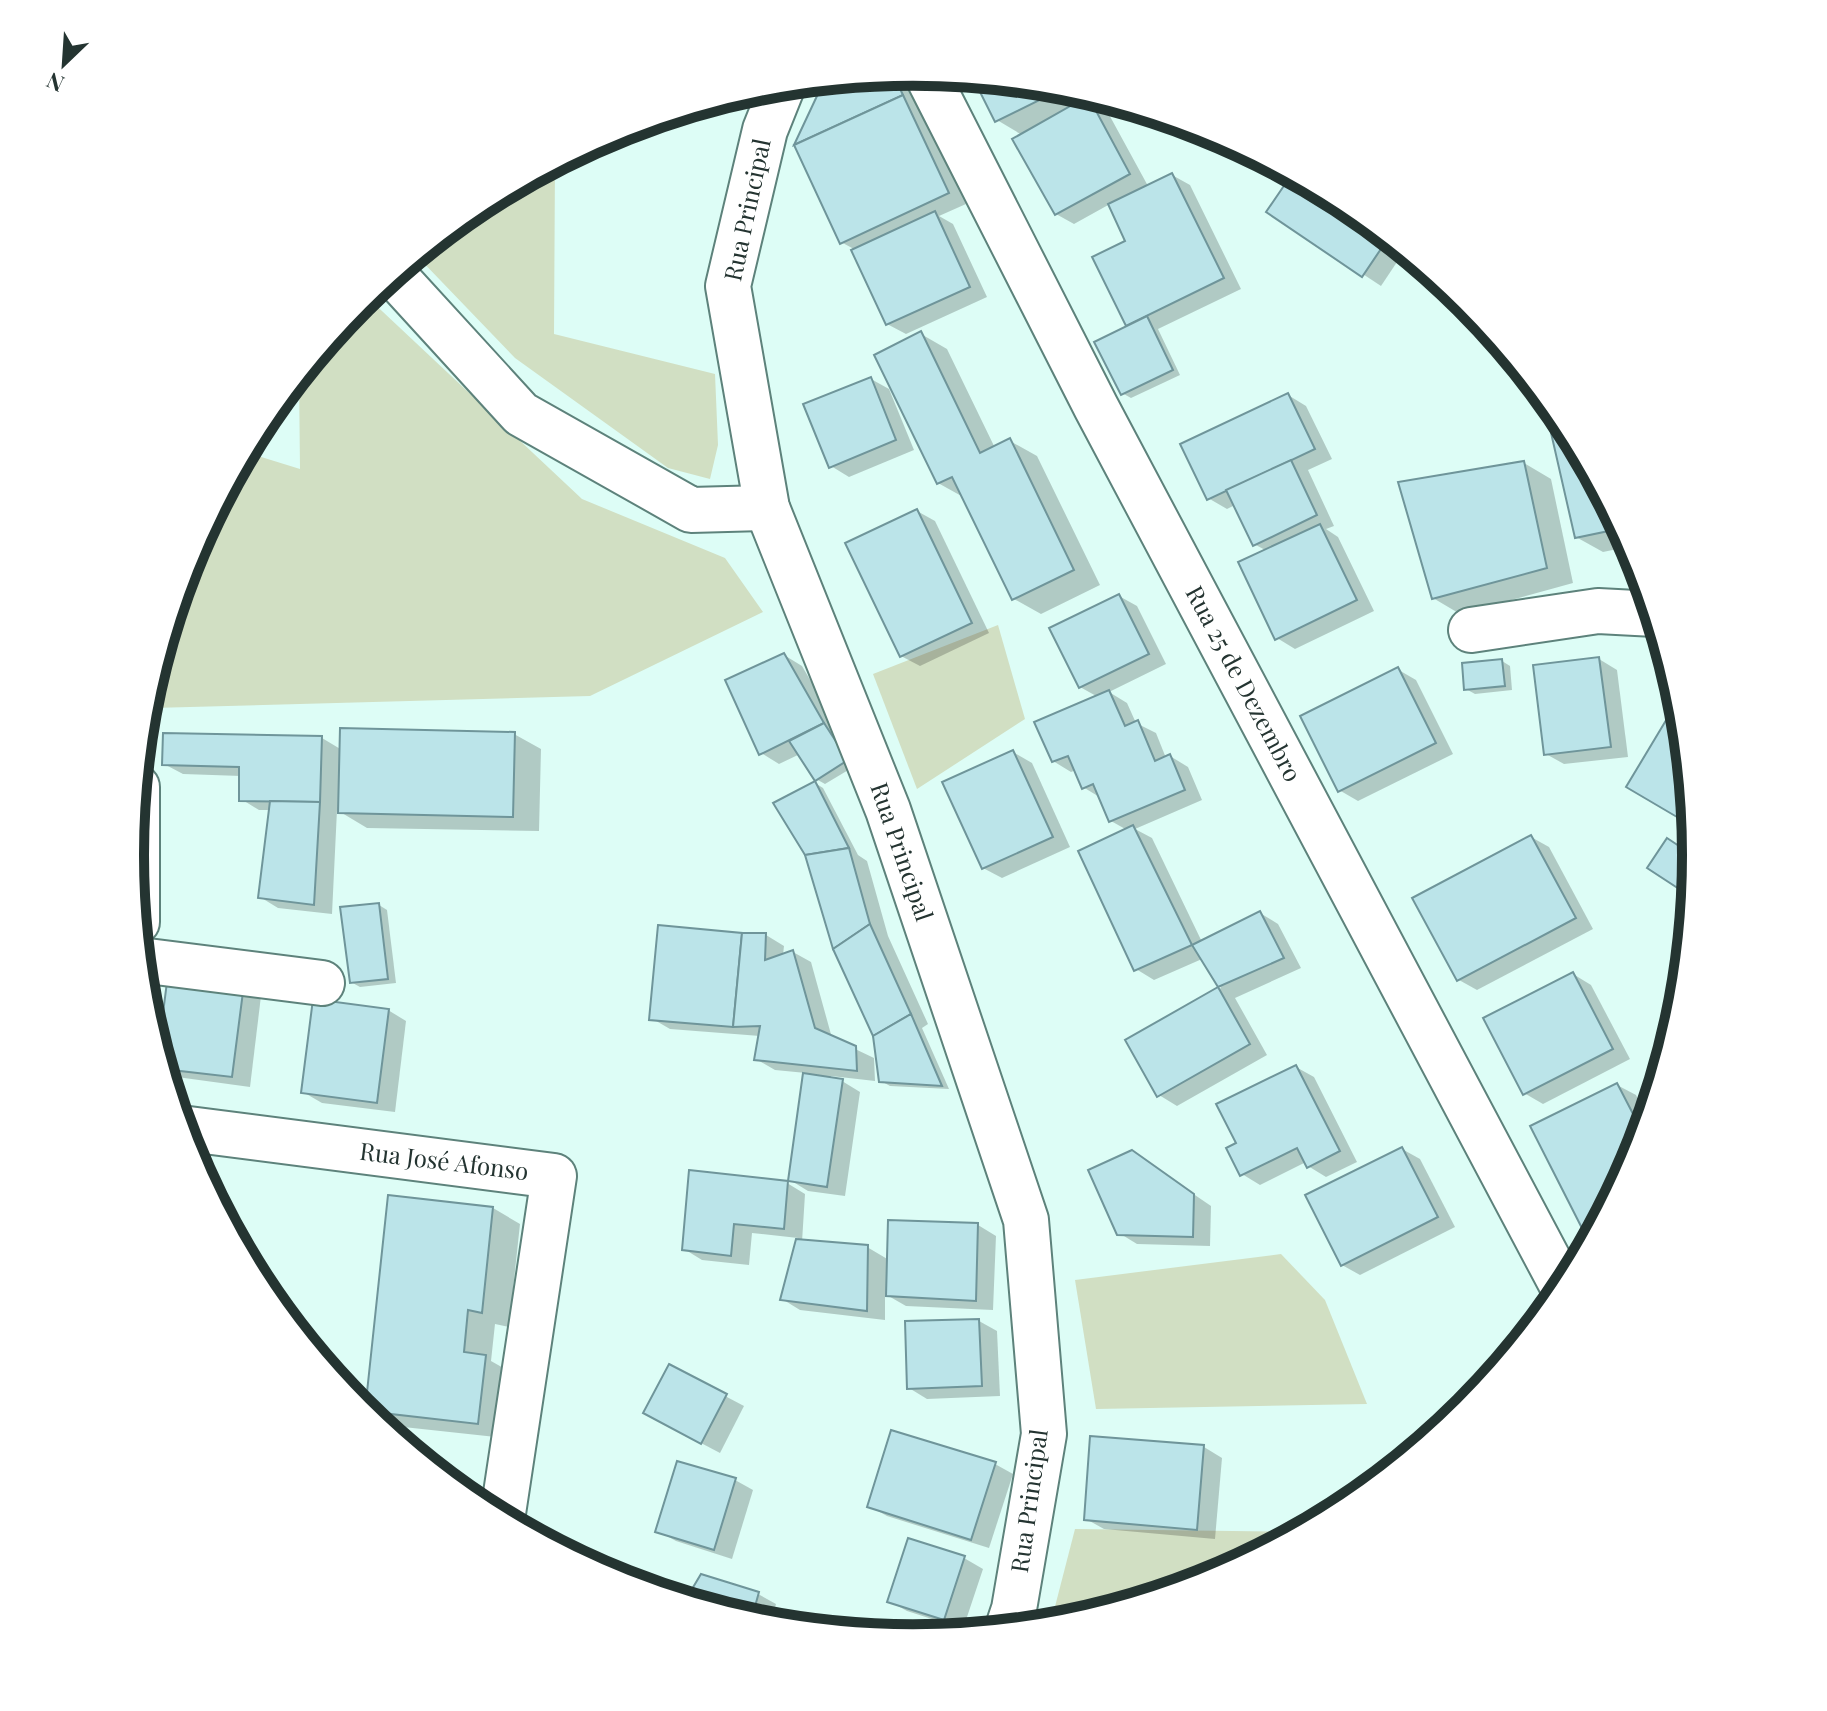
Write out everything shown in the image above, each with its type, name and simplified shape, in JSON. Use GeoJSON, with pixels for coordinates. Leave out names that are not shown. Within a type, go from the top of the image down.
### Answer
{"type":"FeatureCollection","features":[{"type":"Feature","properties":{"kind":"street","name":"Rua 25 de Dezembro"},"geometry":{"type":"LineString","coordinates":[[933,87],[1103,421],[1557,1276]]}},
{"type":"Feature","properties":{"kind":"street","name":"Rua Principal"},"geometry":{"type":"LineString","coordinates":[[778,99],[765,130],[728,286],[767,508],[888,810],[1026,1220],[1044,1434],[1011,1618]]}},
{"type":"Feature","properties":{"kind":"street"},"geometry":{"type":"LineString","coordinates":[[400,282],[521,414],[691,510],[767,508]]}},
{"type":"Feature","properties":{"kind":"street"},"geometry":{"type":"LineString","coordinates":[[1471,630],[1598,611],[1644,613]]}},
{"type":"Feature","properties":{"kind":"street"},"geometry":{"type":"LineString","coordinates":[[152,962],[322,983]]}},
{"type":"Feature","properties":{"kind":"street","name":"Rua José Afonso"},"geometry":{"type":"LineString","coordinates":[[195,1130],[554,1176],[504,1506]]}},
{"type":"Feature","properties":{"kind":"green space"},"geometry":{"type":"Polygon","coordinates":[[[555,175],[554,334],[715,374],[718,445],[710,479],[668,468],[515,358],[423,263],[486,216],[555,175]]]}},
{"type":"Feature","properties":{"kind":"green space"},"geometry":{"type":"Polygon","coordinates":[[[376,305],[582,499],[725,558],[763,612],[590,696],[159,708],[185,608],[223,515],[247,471],[257,456],[300,469],[299,392],[376,305]]]}},
{"type":"Feature","properties":{"kind":"green space"},"geometry":{"type":"Polygon","coordinates":[[[998,625],[1025,719],[917,789],[873,674],[998,625]]]}},
{"type":"Feature","properties":{"kind":"green space"},"geometry":{"type":"Polygon","coordinates":[[[1281,1254],[1325,1300],[1367,1404],[1096,1409],[1075,1280],[1281,1254]]]}},
{"type":"Feature","properties":{"kind":"green space"},"geometry":{"type":"Polygon","coordinates":[[[1075,1529],[1280,1532],[1254,1546],[1161,1584],[1113,1599],[1054,1612],[1075,1529]]]}},
{"type":"Feature","properties":{"kind":"building"},"geometry":{"type":"Polygon","coordinates":[[[899,87],[903,95],[794,145],[819,92],[899,87]]]}},
{"type":"Feature","properties":{"kind":"building"},"geometry":{"type":"Polygon","coordinates":[[[979,89],[1044,98],[995,122],[979,89]]]}},
{"type":"Feature","properties":{"kind":"building"},"geometry":{"type":"Polygon","coordinates":[[[903,95],[949,193],[840,244],[794,145],[903,95]]]}},
{"type":"Feature","properties":{"kind":"building"},"geometry":{"type":"Polygon","coordinates":[[[1075,103],[1094,108],[1130,174],[1055,215],[1012,139],[1075,103]]]}},
{"type":"Feature","properties":{"kind":"building"},"geometry":{"type":"Polygon","coordinates":[[[1172,173],[1224,278],[1126,326],[1092,257],[1125,241],[1108,204],[1172,173]]]}},
{"type":"Feature","properties":{"kind":"building"},"geometry":{"type":"Polygon","coordinates":[[[1286,183],[1383,246],[1362,277],[1266,212],[1286,183]]]}},
{"type":"Feature","properties":{"kind":"building"},"geometry":{"type":"Polygon","coordinates":[[[935,211],[970,287],[886,325],[851,250],[935,211]]]}},
{"type":"Feature","properties":{"kind":"building"},"geometry":{"type":"Polygon","coordinates":[[[1147,316],[1173,370],[1121,395],[1094,342],[1147,316]]]}},
{"type":"Feature","properties":{"kind":"building"},"geometry":{"type":"Polygon","coordinates":[[[921,331],[980,453],[1010,438],[1074,570],[1012,600],[952,477],[937,484],[874,355],[921,331]]]}},
{"type":"Feature","properties":{"kind":"building"},"geometry":{"type":"Polygon","coordinates":[[[871,377],[896,440],[829,468],[803,404],[871,377]]]}},
{"type":"Feature","properties":{"kind":"building"},"geometry":{"type":"Polygon","coordinates":[[[1288,393],[1315,449],[1207,500],[1180,444],[1288,393]]]}},
{"type":"Feature","properties":{"kind":"building"},"geometry":{"type":"Polygon","coordinates":[[[1548,422],[1580,471],[1611,531],[1575,538],[1548,422]]]}},
{"type":"Feature","properties":{"kind":"building"},"geometry":{"type":"Polygon","coordinates":[[[1291,460],[1317,515],[1253,546],[1226,490],[1291,460]]]}},
{"type":"Feature","properties":{"kind":"building"},"geometry":{"type":"Polygon","coordinates":[[[1524,461],[1547,568],[1432,599],[1398,482],[1524,461]]]}},
{"type":"Feature","properties":{"kind":"building"},"geometry":{"type":"Polygon","coordinates":[[[917,509],[972,623],[900,657],[845,543],[917,509]]]}},
{"type":"Feature","properties":{"kind":"building"},"geometry":{"type":"Polygon","coordinates":[[[1320,524],[1357,600],[1275,640],[1238,562],[1320,524]]]}},
{"type":"Feature","properties":{"kind":"building"},"geometry":{"type":"Polygon","coordinates":[[[1119,594],[1149,654],[1079,688],[1049,628],[1119,594]]]}},
{"type":"Feature","properties":{"kind":"building"},"geometry":{"type":"Polygon","coordinates":[[[784,653],[824,723],[759,755],[725,680],[784,653]]]}},
{"type":"Feature","properties":{"kind":"building"},"geometry":{"type":"Polygon","coordinates":[[[1599,657],[1611,747],[1544,755],[1533,665],[1599,657]]]}},
{"type":"Feature","properties":{"kind":"building"},"geometry":{"type":"Polygon","coordinates":[[[1502,659],[1505,686],[1464,690],[1462,663],[1502,659]]]}},
{"type":"Feature","properties":{"kind":"building"},"geometry":{"type":"Polygon","coordinates":[[[1398,667],[1436,743],[1338,792],[1300,716],[1398,667]]]}},
{"type":"Feature","properties":{"kind":"building"},"geometry":{"type":"Polygon","coordinates":[[[1109,690],[1125,726],[1138,720],[1155,761],[1170,754],[1185,790],[1109,822],[1093,784],[1082,789],[1068,756],[1052,762],[1034,722],[1109,690]]]}},
{"type":"Feature","properties":{"kind":"building"},"geometry":{"type":"Polygon","coordinates":[[[1670,714],[1682,820],[1626,787],[1670,714]]]}},
{"type":"Feature","properties":{"kind":"building"},"geometry":{"type":"Polygon","coordinates":[[[824,723],[848,760],[815,781],[789,741],[824,723]]]}},
{"type":"Feature","properties":{"kind":"building"},"geometry":{"type":"Polygon","coordinates":[[[340,728],[515,732],[513,817],[338,813],[340,728]]]}},
{"type":"Feature","properties":{"kind":"building"},"geometry":{"type":"Polygon","coordinates":[[[163,733],[322,736],[320,802],[239,801],[239,767],[162,765],[163,733]]]}},
{"type":"Feature","properties":{"kind":"building"},"geometry":{"type":"Polygon","coordinates":[[[1013,750],[1053,837],[982,869],[942,782],[1013,750]]]}},
{"type":"Feature","properties":{"kind":"building"},"geometry":{"type":"Polygon","coordinates":[[[815,781],[849,848],[805,855],[773,803],[815,781]]]}},
{"type":"Feature","properties":{"kind":"building"},"geometry":{"type":"Polygon","coordinates":[[[270,801],[320,802],[314,905],[258,898],[270,801]]]}},
{"type":"Feature","properties":{"kind":"building"},"geometry":{"type":"Polygon","coordinates":[[[1133,825],[1192,945],[1134,971],[1078,851],[1133,825]]]}},
{"type":"Feature","properties":{"kind":"building"},"geometry":{"type":"Polygon","coordinates":[[[1531,835],[1576,918],[1457,981],[1412,898],[1531,835]]]}},
{"type":"Feature","properties":{"kind":"building"},"geometry":{"type":"Polygon","coordinates":[[[1667,838],[1683,848],[1682,891],[1647,868],[1667,838]]]}},
{"type":"Feature","properties":{"kind":"building"},"geometry":{"type":"Polygon","coordinates":[[[849,848],[870,924],[833,949],[805,855],[849,848]]]}},
{"type":"Feature","properties":{"kind":"building"},"geometry":{"type":"Polygon","coordinates":[[[379,903],[388,979],[350,983],[340,907],[379,903]]]}},
{"type":"Feature","properties":{"kind":"building"},"geometry":{"type":"Polygon","coordinates":[[[1260,911],[1284,958],[1218,987],[1192,945],[1260,911]]]}},
{"type":"Feature","properties":{"kind":"building"},"geometry":{"type":"Polygon","coordinates":[[[870,924],[911,1014],[873,1036],[833,949],[870,924]]]}},
{"type":"Feature","properties":{"kind":"building"},"geometry":{"type":"Polygon","coordinates":[[[658,925],[742,933],[733,1027],[649,1020],[658,925]]]}},
{"type":"Feature","properties":{"kind":"building"},"geometry":{"type":"Polygon","coordinates":[[[742,933],[766,933],[765,960],[793,950],[815,1028],[856,1046],[857,1071],[754,1060],[760,1026],[733,1027],[742,933]]]}},
{"type":"Feature","properties":{"kind":"building"},"geometry":{"type":"Polygon","coordinates":[[[1573,972],[1613,1049],[1523,1095],[1483,1018],[1573,972]]]}},
{"type":"Feature","properties":{"kind":"building"},"geometry":{"type":"Polygon","coordinates":[[[168,974],[244,984],[232,1077],[175,1070],[162,1020],[168,974]]]}},
{"type":"Feature","properties":{"kind":"building"},"geometry":{"type":"Polygon","coordinates":[[[1218,987],[1250,1044],[1157,1097],[1125,1040],[1218,987]]]}},
{"type":"Feature","properties":{"kind":"building"},"geometry":{"type":"Polygon","coordinates":[[[313,999],[389,1009],[377,1103],[301,1093],[313,999]]]}},
{"type":"Feature","properties":{"kind":"building"},"geometry":{"type":"Polygon","coordinates":[[[911,1014],[942,1086],[879,1082],[873,1036],[911,1014]]]}},
{"type":"Feature","properties":{"kind":"building"},"geometry":{"type":"Polygon","coordinates":[[[1296,1065],[1340,1151],[1307,1168],[1297,1148],[1240,1176],[1226,1148],[1236,1143],[1216,1104],[1296,1065]]]}},
{"type":"Feature","properties":{"kind":"building"},"geometry":{"type":"Polygon","coordinates":[[[803,1073],[843,1079],[827,1187],[788,1181],[803,1073]]]}},
{"type":"Feature","properties":{"kind":"building"},"geometry":{"type":"Polygon","coordinates":[[[1617,1083],[1636,1119],[1604,1196],[1584,1232],[1530,1126],[1617,1083]]]}},
{"type":"Feature","properties":{"kind":"building"},"geometry":{"type":"Polygon","coordinates":[[[1402,1147],[1438,1217],[1341,1266],[1305,1195],[1402,1147]]]}},
{"type":"Feature","properties":{"kind":"building"},"geometry":{"type":"Polygon","coordinates":[[[1132,1150],[1194,1194],[1193,1237],[1117,1235],[1088,1170],[1132,1150]]]}},
{"type":"Feature","properties":{"kind":"building"},"geometry":{"type":"Polygon","coordinates":[[[689,1170],[788,1181],[784,1229],[734,1224],[731,1256],[682,1250],[689,1170]]]}},
{"type":"Feature","properties":{"kind":"building"},"geometry":{"type":"Polygon","coordinates":[[[388,1195],[493,1207],[482,1313],[468,1310],[464,1352],[486,1355],[478,1424],[383,1413],[366,1397],[388,1195]]]}},
{"type":"Feature","properties":{"kind":"building"},"geometry":{"type":"Polygon","coordinates":[[[888,1220],[978,1223],[976,1301],[886,1296],[888,1220]]]}},
{"type":"Feature","properties":{"kind":"building"},"geometry":{"type":"Polygon","coordinates":[[[796,1239],[868,1245],[867,1311],[780,1300],[796,1239]]]}},
{"type":"Feature","properties":{"kind":"building"},"geometry":{"type":"Polygon","coordinates":[[[979,1319],[982,1386],[907,1389],[905,1321],[979,1319]]]}},
{"type":"Feature","properties":{"kind":"building"},"geometry":{"type":"Polygon","coordinates":[[[669,1364],[727,1394],[701,1444],[643,1413],[669,1364]]]}},
{"type":"Feature","properties":{"kind":"building"},"geometry":{"type":"Polygon","coordinates":[[[891,1430],[996,1462],[971,1540],[867,1507],[891,1430]]]}},
{"type":"Feature","properties":{"kind":"building"},"geometry":{"type":"Polygon","coordinates":[[[1090,1436],[1204,1445],[1197,1530],[1084,1520],[1090,1436]]]}},
{"type":"Feature","properties":{"kind":"building"},"geometry":{"type":"Polygon","coordinates":[[[677,1461],[736,1478],[714,1550],[655,1532],[677,1461]]]}},
{"type":"Feature","properties":{"kind":"building"},"geometry":{"type":"Polygon","coordinates":[[[908,1538],[965,1556],[944,1620],[887,1602],[908,1538]]]}},
{"type":"Feature","properties":{"kind":"building"},"geometry":{"type":"Polygon","coordinates":[[[701,1574],[759,1592],[755,1608],[690,1592],[701,1574]]]}}]}
